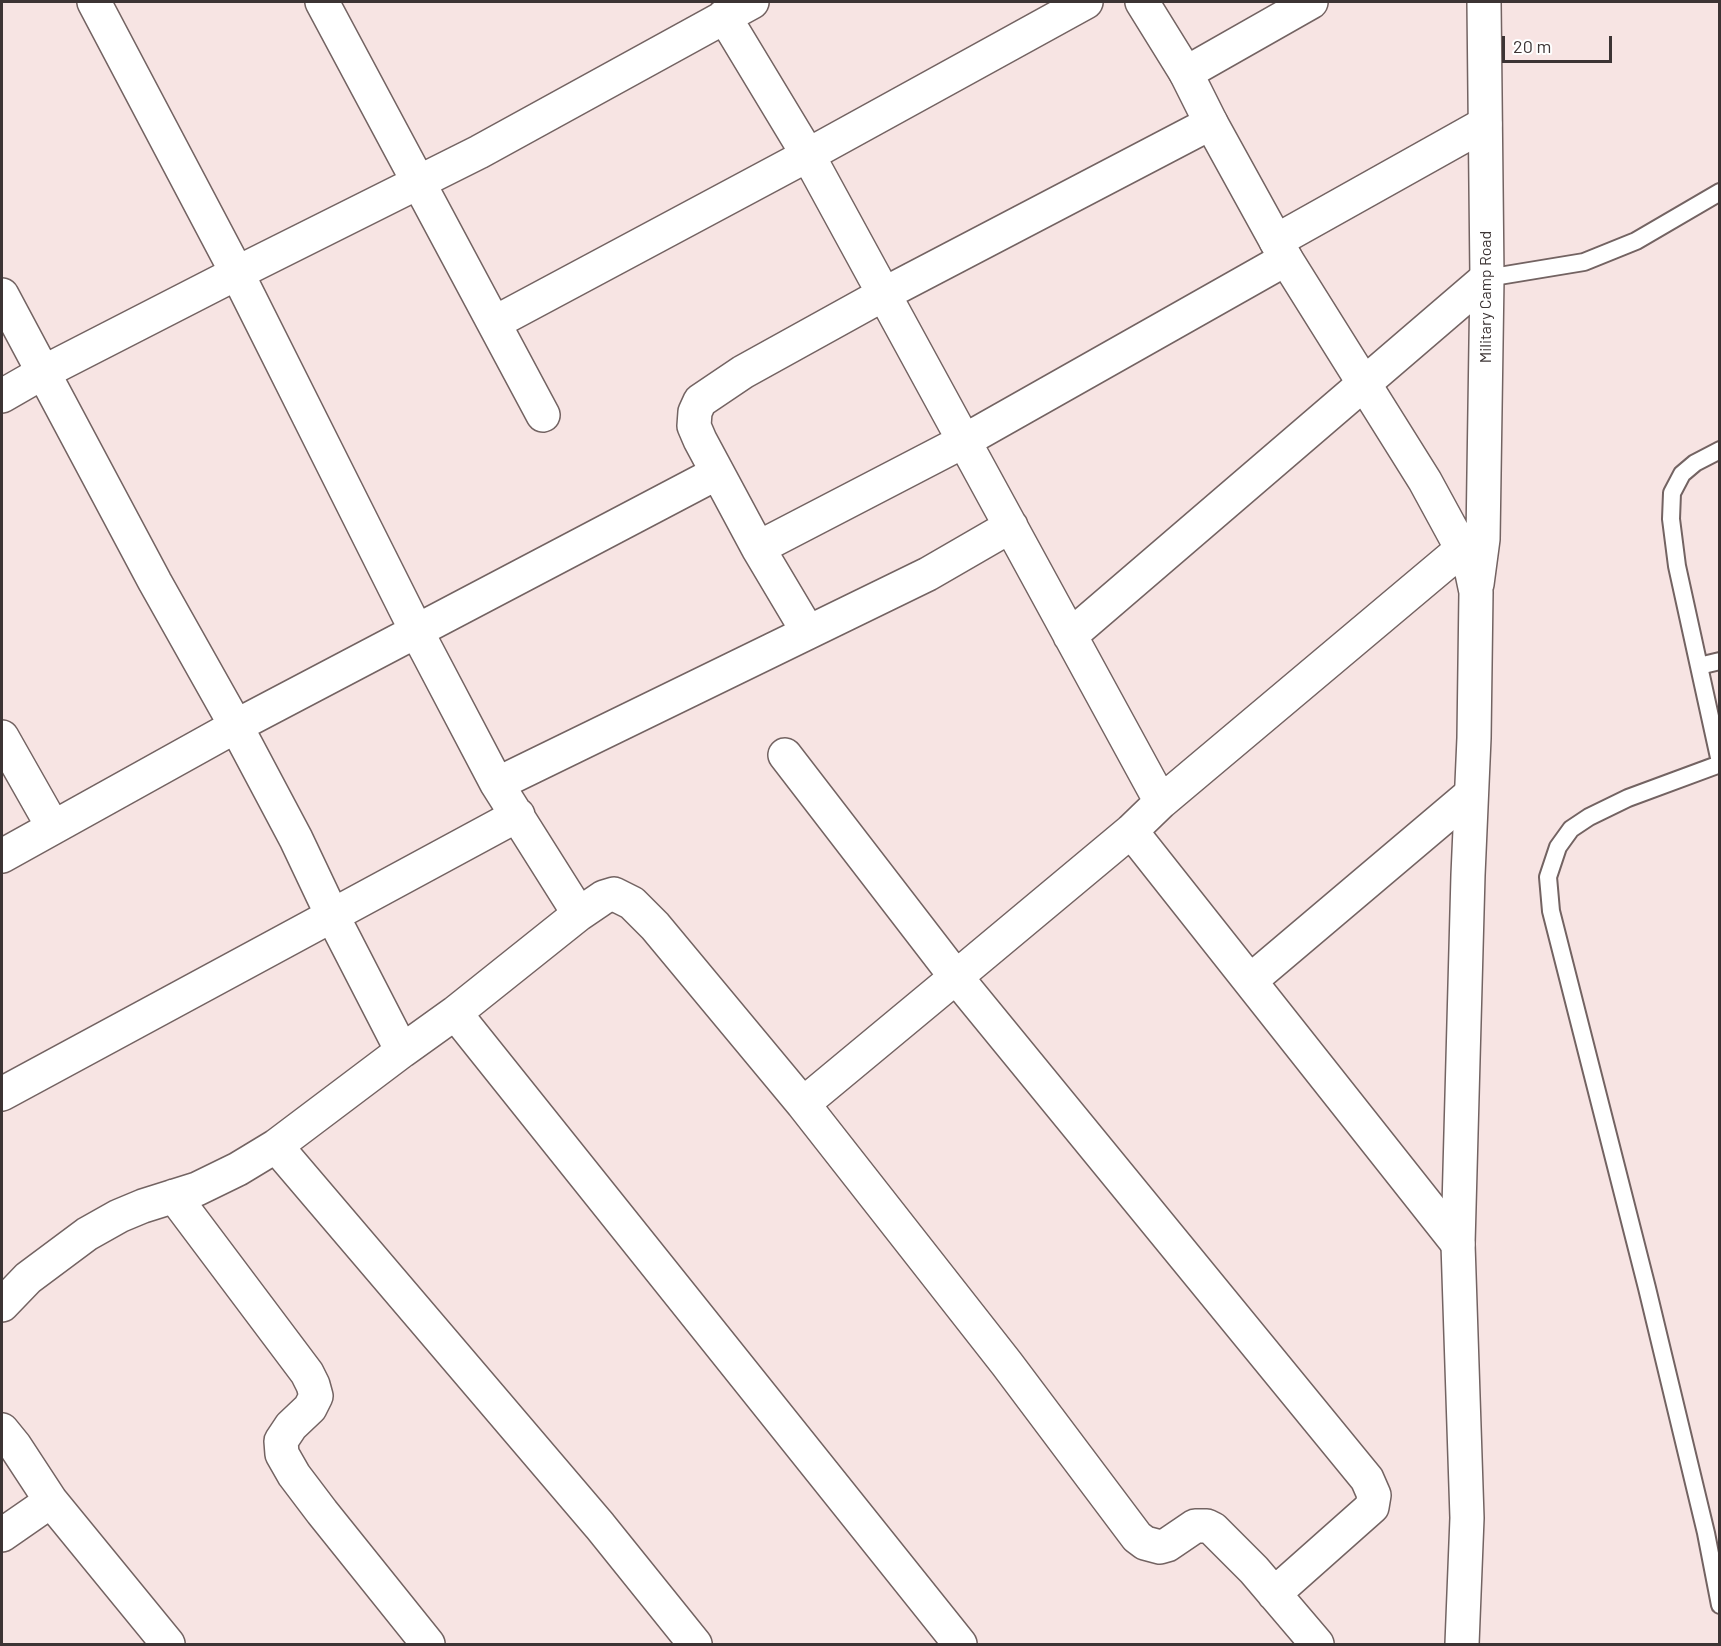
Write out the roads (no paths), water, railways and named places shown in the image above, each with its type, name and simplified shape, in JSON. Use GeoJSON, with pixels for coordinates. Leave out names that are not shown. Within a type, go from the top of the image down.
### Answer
{"type":"FeatureCollection","features":[{"type":"Feature","properties":{"kind":"street"},"geometry":{"type":"LineString","coordinates":[[94,2],[237,273],[417,632],[497,784],[579,914]]}},
{"type":"Feature","properties":{"kind":"street"},"geometry":{"type":"LineString","coordinates":[[322,2],[543,416]]}},
{"type":"Feature","properties":{"kind":"street"},"geometry":{"type":"LineString","coordinates":[[494,323],[808,155],[1086,2]]}},
{"type":"Feature","properties":{"kind":"street"},"geometry":{"type":"LineString","coordinates":[[1142,2],[1186,73],[1281,250],[1425,481],[1462,549],[1472,573],[1476,592],[1458,1244],[1467,1518],[1462,1644]]}},
{"type":"Feature","properties":{"kind":"street"},"geometry":{"type":"LineString","coordinates":[[1186,73],[1311,2]]}},
{"type":"Feature","properties":{"kind":"street","name":"Military Camp Road"},"geometry":{"type":"LineString","coordinates":[[1476,592],[1483,538],[1487,278],[1484,2]]}},
{"type":"Feature","properties":{"kind":"street"},"geometry":{"type":"LineString","coordinates":[[2,396],[42,373],[237,273],[479,152],[738,9],[808,155],[1161,802]]}},
{"type":"Feature","properties":{"kind":"street"},"geometry":{"type":"LineString","coordinates":[[808,632],[758,548],[694,426],[695,412],[700,401],[743,372],[884,294],[1211,123]]}},
{"type":"Feature","properties":{"kind":"street"},"geometry":{"type":"LineString","coordinates":[[758,548],[964,441],[1485,124]]}},
{"type":"Feature","properties":{"kind":"street"},"geometry":{"type":"LineString","coordinates":[[1070,636],[1487,278]]}},
{"type":"Feature","properties":{"kind":"street"},"geometry":{"type":"LineString","coordinates":[[2,295],[42,373],[296,839],[402,1051]]}},
{"type":"Feature","properties":{"kind":"street"},"geometry":{"type":"LineString","coordinates":[[2,856],[236,726],[717,473]]}},
{"type":"Feature","properties":{"kind":"street"},"geometry":{"type":"LineString","coordinates":[[497,784],[928,574],[1011,526]]}},
{"type":"Feature","properties":{"kind":"street"},"geometry":{"type":"LineString","coordinates":[[803,1104],[1131,831],[1161,802],[1462,549]]}},
{"type":"Feature","properties":{"kind":"street"},"geometry":{"type":"LineString","coordinates":[[2,737],[53,827]]}},
{"type":"Feature","properties":{"kind":"street"},"geometry":{"type":"LineString","coordinates":[[785,755],[956,977],[1372,1487],[1374,1501],[1372,1507],[1274,1594]]}},
{"type":"Feature","properties":{"kind":"street"},"geometry":{"type":"LineString","coordinates":[[1250,981],[1472,794]]}},
{"type":"Feature","properties":{"kind":"street"},"geometry":{"type":"LineString","coordinates":[[2,1094],[518,815]]}},
{"type":"Feature","properties":{"kind":"street"},"geometry":{"type":"LineString","coordinates":[[1131,831],[1458,1244]]}},
{"type":"Feature","properties":{"kind":"street"},"geometry":{"type":"LineString","coordinates":[[2,1305],[28,1278],[87,1234],[119,1216],[197,1189],[276,1146],[455,1013],[579,914],[604,897],[614,894],[632,903],[655,926],[803,1104],[1007,1364],[1137,1537],[1145,1544],[1160,1547],[1167,1545],[1195,1526],[1207,1526],[1213,1529],[1254,1570],[1317,1644]]}},
{"type":"Feature","properties":{"kind":"street"},"geometry":{"type":"LineString","coordinates":[[455,1013],[960,1644]]}},
{"type":"Feature","properties":{"kind":"street"},"geometry":{"type":"LineString","coordinates":[[276,1146],[600,1526],[695,1644]]}},
{"type":"Feature","properties":{"kind":"street"},"geometry":{"type":"LineString","coordinates":[[174,1196],[307,1373],[313,1385],[316,1396],[310,1408],[291,1426],[281,1441],[282,1454],[294,1475],[322,1512],[428,1644]]}},
{"type":"Feature","properties":{"kind":"street"},"geometry":{"type":"LineString","coordinates":[[2,1430],[51,1501],[168,1644]]}},
{"type":"Feature","properties":{"kind":"street"},"geometry":{"type":"LineString","coordinates":[[2,1535],[51,1501]]}},
{"type":"Feature","properties":{"kind":"lane"},"geometry":{"type":"LineString","coordinates":[[1487,278],[1584,262],[1636,241],[1719,192]]}},
{"type":"Feature","properties":{"kind":"lane"},"geometry":{"type":"LineString","coordinates":[[1719,450],[1703,458],[1682,474],[1672,493],[1671,519],[1677,566],[1719,763],[1628,798],[1589,817],[1571,829],[1558,848],[1548,877],[1553,920],[1647,1288],[1713,1532],[1719,1605]]}},
{"type":"Feature","properties":{"kind":"lane"},"geometry":{"type":"LineString","coordinates":[[1699,666],[1719,661]]}}]}
